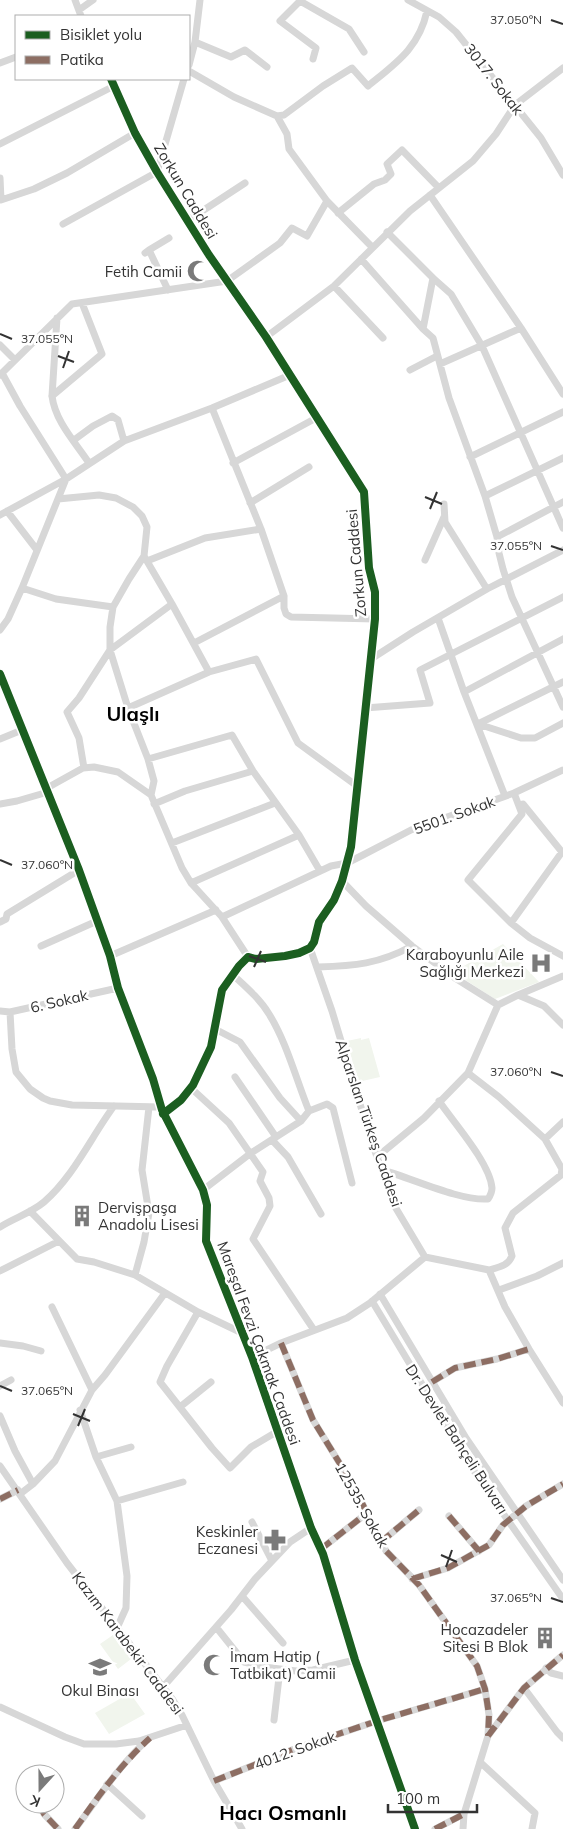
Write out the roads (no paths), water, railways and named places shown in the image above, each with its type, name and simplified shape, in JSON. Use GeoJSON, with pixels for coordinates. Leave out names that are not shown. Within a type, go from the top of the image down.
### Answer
{"type":"FeatureCollection","features":[{"type":"Feature","properties":{"kind":"street"},"geometry":{"type":"LineString","coordinates":[[74,0],[80,13],[93,0]]}},
{"type":"Feature","properties":{"kind":"street"},"geometry":{"type":"LineString","coordinates":[[190,61],[195,42],[200,0]]}},
{"type":"Feature","properties":{"kind":"street","name":"3017. Sokak"},"geometry":{"type":"LineString","coordinates":[[408,0],[439,17],[476,54],[548,148],[563,176]]}},
{"type":"Feature","properties":{"kind":"street"},"geometry":{"type":"LineString","coordinates":[[313,60],[316,48],[280,21],[301,1],[349,29],[364,52]]}},
{"type":"Feature","properties":{"kind":"street"},"geometry":{"type":"LineString","coordinates":[[190,72],[234,97],[277,116],[284,115],[352,68],[368,86],[404,56],[419,36],[424,26],[427,11]]}},
{"type":"Feature","properties":{"kind":"street"},"geometry":{"type":"LineString","coordinates":[[195,42],[231,57],[245,50],[267,67]]}},
{"type":"Feature","properties":{"kind":"street"},"geometry":{"type":"LineString","coordinates":[[0,63],[15,56]]}},
{"type":"Feature","properties":{"kind":"street"},"geometry":{"type":"LineString","coordinates":[[266,337],[334,286],[387,232],[473,161],[496,134],[515,105],[563,68]]}},
{"type":"Feature","properties":{"kind":"street","name":"Zorkun Caddesi"},"geometry":{"type":"LineString","coordinates":[[111,80],[135,133],[187,221],[266,337],[364,492],[369,568],[375,592],[375,619],[353,832],[342,881],[334,900],[319,922],[314,942],[310,948]]}},
{"type":"Feature","properties":{"kind":"street"},"geometry":{"type":"LineString","coordinates":[[63,224],[157,172],[184,80]]}},
{"type":"Feature","properties":{"kind":"street"},"geometry":{"type":"LineString","coordinates":[[0,144],[114,86]]}},
{"type":"Feature","properties":{"kind":"street"},"geometry":{"type":"LineString","coordinates":[[277,116],[286,134],[289,149],[327,201],[372,248]]}},
{"type":"Feature","properties":{"kind":"street"},"geometry":{"type":"LineString","coordinates":[[0,178],[2,200],[34,189],[58,177],[135,133]]}},
{"type":"Feature","properties":{"kind":"street"},"geometry":{"type":"LineString","coordinates":[[338,213],[374,184],[385,180],[390,174],[387,164],[402,150],[439,188]]}},
{"type":"Feature","properties":{"kind":"street"},"geometry":{"type":"LineString","coordinates":[[187,221],[245,183]]}},
{"type":"Feature","properties":{"kind":"street"},"geometry":{"type":"LineString","coordinates":[[430,195],[521,328],[563,394]]}},
{"type":"Feature","properties":{"kind":"street"},"geometry":{"type":"LineString","coordinates":[[66,479],[1,374],[72,304],[227,281],[280,243],[292,228],[307,236],[327,201]]}},
{"type":"Feature","properties":{"kind":"street"},"geometry":{"type":"LineString","coordinates":[[387,232],[450,294],[482,346],[563,528]]}},
{"type":"Feature","properties":{"kind":"street"},"geometry":{"type":"LineString","coordinates":[[168,290],[147,251],[169,238]]}},
{"type":"Feature","properties":{"kind":"street"},"geometry":{"type":"LineString","coordinates":[[361,259],[432,338],[449,398],[485,496],[497,537],[506,580],[521,619],[563,707]]}},
{"type":"Feature","properties":{"kind":"street"},"geometry":{"type":"LineString","coordinates":[[423,329],[433,278]]}},
{"type":"Feature","properties":{"kind":"street"},"geometry":{"type":"LineString","coordinates":[[334,286],[383,338]]}},
{"type":"Feature","properties":{"kind":"street"},"geometry":{"type":"LineString","coordinates":[[52,396],[102,354],[82,303]]}},
{"type":"Feature","properties":{"kind":"street"},"geometry":{"type":"LineString","coordinates":[[57,318],[53,406],[89,463]]}},
{"type":"Feature","properties":{"kind":"street"},"geometry":{"type":"LineString","coordinates":[[440,364],[521,328]]}},
{"type":"Feature","properties":{"kind":"street"},"geometry":{"type":"LineString","coordinates":[[0,345],[15,360]]}},
{"type":"Feature","properties":{"kind":"street"},"geometry":{"type":"LineString","coordinates":[[410,370],[437,356]]}},
{"type":"Feature","properties":{"kind":"street"},"geometry":{"type":"LineString","coordinates":[[37,550],[4,513],[66,479],[124,441],[212,408],[290,375]]}},
{"type":"Feature","properties":{"kind":"street"},"geometry":{"type":"LineString","coordinates":[[212,408],[261,530],[284,596],[286,614],[291,616],[375,619]]}},
{"type":"Feature","properties":{"kind":"street"},"geometry":{"type":"LineString","coordinates":[[470,458],[563,412]]}},
{"type":"Feature","properties":{"kind":"street"},"geometry":{"type":"LineString","coordinates":[[74,440],[93,426],[112,416],[118,420],[124,441]]}},
{"type":"Feature","properties":{"kind":"street"},"geometry":{"type":"LineString","coordinates":[[233,463],[318,417]]}},
{"type":"Feature","properties":{"kind":"street"},"geometry":{"type":"LineString","coordinates":[[485,496],[563,458]]}},
{"type":"Feature","properties":{"kind":"street"},"geometry":{"type":"LineString","coordinates":[[250,503],[309,467]]}},
{"type":"Feature","properties":{"kind":"street"},"geometry":{"type":"LineString","coordinates":[[0,630],[8,619],[22,588],[66,479]]}},
{"type":"Feature","properties":{"kind":"street"},"geometry":{"type":"LineString","coordinates":[[58,499],[99,495],[116,498],[133,506],[142,516],[147,527],[145,559],[209,672]]}},
{"type":"Feature","properties":{"kind":"street"},"geometry":{"type":"LineString","coordinates":[[497,537],[563,502]]}},
{"type":"Feature","properties":{"kind":"street"},"geometry":{"type":"LineString","coordinates":[[444,504],[445,522],[487,589]]}},
{"type":"Feature","properties":{"kind":"street"},"geometry":{"type":"LineString","coordinates":[[425,560],[444,516]]}},
{"type":"Feature","properties":{"kind":"street"},"geometry":{"type":"LineString","coordinates":[[261,530],[205,538],[145,559],[129,579],[113,607],[110,626],[110,650],[128,708],[148,759],[154,781],[151,794],[154,804],[182,868],[191,883],[222,917],[248,957],[256,959],[285,956],[310,948]]}},
{"type":"Feature","properties":{"kind":"street"},"geometry":{"type":"LineString","coordinates":[[370,659],[487,589],[563,550]]}},
{"type":"Feature","properties":{"kind":"street"},"geometry":{"type":"LineString","coordinates":[[22,588],[56,599],[113,607]]}},
{"type":"Feature","properties":{"kind":"street"},"geometry":{"type":"LineString","coordinates":[[194,643],[284,596]]}},
{"type":"Feature","properties":{"kind":"street"},"geometry":{"type":"LineString","coordinates":[[365,708],[430,703],[420,670],[563,597]]}},
{"type":"Feature","properties":{"kind":"street"},"geometry":{"type":"LineString","coordinates":[[84,768],[78,738],[67,712],[79,698],[110,650],[172,604]]}},
{"type":"Feature","properties":{"kind":"street"},"geometry":{"type":"LineString","coordinates":[[438,618],[464,692],[505,796]]}},
{"type":"Feature","properties":{"kind":"street"},"geometry":{"type":"LineString","coordinates":[[464,692],[563,639]]}},
{"type":"Feature","properties":{"kind":"street"},"geometry":{"type":"LineString","coordinates":[[128,708],[209,672],[256,659],[298,743],[357,786]]}},
{"type":"Feature","properties":{"kind":"street","name":"Mareşal Fevzi Çakmak Caddesi"},"geometry":{"type":"LineString","coordinates":[[0,674],[3,690],[48,790],[79,870],[110,956],[118,988],[153,1079],[162,1110],[203,1190],[207,1205],[206,1241],[252,1357],[311,1528],[321,1549],[355,1660],[415,1829]]}},
{"type":"Feature","properties":{"kind":"street"},"geometry":{"type":"LineString","coordinates":[[478,724],[563,682]]}},
{"type":"Feature","properties":{"kind":"street"},"geometry":{"type":"LineString","coordinates":[[478,724],[521,738],[536,738],[563,723]]}},
{"type":"Feature","properties":{"kind":"street"},"geometry":{"type":"LineString","coordinates":[[0,739],[22,730]]}},
{"type":"Feature","properties":{"kind":"street"},"geometry":{"type":"LineString","coordinates":[[148,759],[232,735],[320,871]]}},
{"type":"Feature","properties":{"kind":"street"},"geometry":{"type":"LineString","coordinates":[[0,804],[17,801],[48,790],[84,768],[94,767],[118,772],[151,794]]}},
{"type":"Feature","properties":{"kind":"street"},"geometry":{"type":"LineString","coordinates":[[154,804],[184,791],[253,770]]}},
{"type":"Feature","properties":{"kind":"street","name":"5501. Sokak"},"geometry":{"type":"LineString","coordinates":[[222,917],[320,871],[347,863],[411,830],[514,793],[563,770]]}},
{"type":"Feature","properties":{"kind":"street"},"geometry":{"type":"LineString","coordinates":[[514,793],[522,814],[468,880],[511,923],[530,938],[563,956]]}},
{"type":"Feature","properties":{"kind":"street"},"geometry":{"type":"LineString","coordinates":[[172,843],[275,803]]}},
{"type":"Feature","properties":{"kind":"street"},"geometry":{"type":"LineString","coordinates":[[511,923],[563,852],[523,804],[519,806]]}},
{"type":"Feature","properties":{"kind":"street"},"geometry":{"type":"LineString","coordinates":[[191,883],[298,835]]}},
{"type":"Feature","properties":{"kind":"street"},"geometry":{"type":"LineString","coordinates":[[0,922],[6,919],[8,914],[79,870]]}},
{"type":"Feature","properties":{"kind":"street"},"geometry":{"type":"LineString","coordinates":[[342,881],[372,911],[412,946],[455,978],[498,1005]]}},
{"type":"Feature","properties":{"kind":"street"},"geometry":{"type":"LineString","coordinates":[[110,956],[216,910]]}},
{"type":"Feature","properties":{"kind":"street"},"geometry":{"type":"LineString","coordinates":[[41,946],[97,921]]}},
{"type":"Feature","properties":{"kind":"street"},"geometry":{"type":"LineString","coordinates":[[318,967],[348,966],[386,959],[412,946]]}},
{"type":"Feature","properties":{"kind":"street","name":"Alparslan Türkeş Caddesi"},"geometry":{"type":"LineString","coordinates":[[310,948],[318,967],[377,1157],[394,1205],[425,1257]]}},
{"type":"Feature","properties":{"kind":"street"},"geometry":{"type":"LineString","coordinates":[[10,1012],[12,1049],[16,1072],[30,1089],[43,1098],[63,1104],[149,1107],[162,1110],[181,1100],[190,1088],[210,1051],[222,990],[248,957]]}},
{"type":"Feature","properties":{"kind":"street"},"geometry":{"type":"LineString","coordinates":[[232,975],[250,990],[269,1014],[283,1042],[309,1111]]}},
{"type":"Feature","properties":{"kind":"street"},"geometry":{"type":"LineString","coordinates":[[377,1157],[416,1125],[468,1074],[498,1005],[563,976]]}},
{"type":"Feature","properties":{"kind":"street","name":"6. Sokak"},"geometry":{"type":"LineString","coordinates":[[0,1011],[10,1012],[118,988]]}},
{"type":"Feature","properties":{"kind":"street"},"geometry":{"type":"LineString","coordinates":[[518,995],[544,1006],[563,1025]]}},
{"type":"Feature","properties":{"kind":"street"},"geometry":{"type":"LineString","coordinates":[[215,1029],[240,1042],[280,1098],[300,1121]]}},
{"type":"Feature","properties":{"kind":"street"},"geometry":{"type":"LineString","coordinates":[[252,1357],[281,1343],[348,1318],[372,1301],[425,1257],[489,1270],[506,1265],[510,1260],[512,1256],[505,1228],[512,1213],[561,1175],[562,1169],[545,1139],[500,1097],[468,1074]]}},
{"type":"Feature","properties":{"kind":"street"},"geometry":{"type":"LineString","coordinates":[[235,1077],[274,1139],[288,1157],[320,1214]]}},
{"type":"Feature","properties":{"kind":"street"},"geometry":{"type":"LineString","coordinates":[[190,1088],[228,1123],[263,1172],[260,1181],[269,1198],[270,1206],[253,1239],[314,1330]]}},
{"type":"Feature","properties":{"kind":"street"},"geometry":{"type":"LineString","coordinates":[[382,1170],[478,1200],[488,1199],[492,1188],[486,1168],[439,1101]]}},
{"type":"Feature","properties":{"kind":"street"},"geometry":{"type":"LineString","coordinates":[[203,1190],[251,1153],[300,1121],[309,1111],[328,1104],[333,1108],[352,1183]]}},
{"type":"Feature","properties":{"kind":"street"},"geometry":{"type":"LineString","coordinates":[[0,1227],[43,1203],[68,1175],[114,1106]]}},
{"type":"Feature","properties":{"kind":"street"},"geometry":{"type":"LineString","coordinates":[[135,1276],[149,1213],[142,1170],[149,1107]]}},
{"type":"Feature","properties":{"kind":"street"},"geometry":{"type":"LineString","coordinates":[[545,1139],[563,1122]]}},
{"type":"Feature","properties":{"kind":"street"},"geometry":{"type":"LineString","coordinates":[[30,1211],[77,1258],[135,1276],[198,1312],[242,1333]]}},
{"type":"Feature","properties":{"kind":"street"},"geometry":{"type":"LineString","coordinates":[[0,1271],[60,1241]]}},
{"type":"Feature","properties":{"kind":"street"},"geometry":{"type":"LineString","coordinates":[[499,1290],[537,1276],[563,1263]]}},
{"type":"Feature","properties":{"kind":"street"},"geometry":{"type":"LineString","coordinates":[[489,1270],[505,1308],[563,1403]]}},
{"type":"Feature","properties":{"kind":"street"},"geometry":{"type":"LineString","coordinates":[[0,1499],[33,1484],[54,1462],[92,1390],[165,1293]]}},
{"type":"Feature","properties":{"kind":"street","name":"Dr. Devlet Bahçeli Bulvarı"},"geometry":{"type":"LineString","coordinates":[[380,1294],[466,1438],[563,1580]]}},
{"type":"Feature","properties":{"kind":"street","name":"Dr. Devlet Bahçeli Bulvarı"},"geometry":{"type":"LineString","coordinates":[[372,1301],[479,1479],[563,1600]]}},
{"type":"Feature","properties":{"kind":"street"},"geometry":{"type":"LineString","coordinates":[[52,1308],[92,1390]]}},
{"type":"Feature","properties":{"kind":"street"},"geometry":{"type":"LineString","coordinates":[[198,1312],[160,1382],[230,1468],[251,1446],[278,1431]]}},
{"type":"Feature","properties":{"kind":"street"},"geometry":{"type":"LineString","coordinates":[[0,1343],[41,1351]]}},
{"type":"Feature","properties":{"kind":"street","name":"12535. Sokak"},"geometry":{"type":"LineString","coordinates":[[281,1343],[313,1420],[353,1485],[386,1551],[420,1585],[477,1666],[485,1689],[488,1736]]}},
{"type":"Feature","properties":{"kind":"street"},"geometry":{"type":"LineString","coordinates":[[432,1382],[455,1368],[497,1359],[529,1349]]}},
{"type":"Feature","properties":{"kind":"street"},"geometry":{"type":"LineString","coordinates":[[0,1386],[11,1380]]}},
{"type":"Feature","properties":{"kind":"street"},"geometry":{"type":"LineString","coordinates":[[180,1407],[210,1382]]}},
{"type":"Feature","properties":{"kind":"street"},"geometry":{"type":"LineString","coordinates":[[80,1410],[96,1457],[117,1501],[127,1576],[126,1608],[117,1628]]}},
{"type":"Feature","properties":{"kind":"street"},"geometry":{"type":"LineString","coordinates":[[0,1416],[14,1450],[33,1484]]}},
{"type":"Feature","properties":{"kind":"street"},"geometry":{"type":"LineString","coordinates":[[96,1457],[131,1448]]}},
{"type":"Feature","properties":{"kind":"street","name":"Kazım Karabekir Caddesi"},"geometry":{"type":"LineString","coordinates":[[0,1466],[67,1563],[163,1687],[182,1715],[214,1781],[242,1829]]}},
{"type":"Feature","properties":{"kind":"street"},"geometry":{"type":"LineString","coordinates":[[117,1501],[184,1482]]}},
{"type":"Feature","properties":{"kind":"street"},"geometry":{"type":"LineString","coordinates":[[412,1578],[448,1568],[489,1545],[503,1525],[509,1520],[526,1506],[563,1484]]}},
{"type":"Feature","properties":{"kind":"street"},"geometry":{"type":"LineString","coordinates":[[381,1542],[419,1510]]}},
{"type":"Feature","properties":{"kind":"street"},"geometry":{"type":"LineString","coordinates":[[321,1549],[367,1513]]}},
{"type":"Feature","properties":{"kind":"street"},"geometry":{"type":"LineString","coordinates":[[449,1516],[479,1551]]}},
{"type":"Feature","properties":{"kind":"street"},"geometry":{"type":"LineString","coordinates":[[252,1522],[272,1561]]}},
{"type":"Feature","properties":{"kind":"street"},"geometry":{"type":"LineString","coordinates":[[163,1687],[255,1579],[290,1542],[311,1528]]}},
{"type":"Feature","properties":{"kind":"street"},"geometry":{"type":"LineString","coordinates":[[242,1596],[283,1643]]}},
{"type":"Feature","properties":{"kind":"street"},"geometry":{"type":"LineString","coordinates":[[216,1627],[244,1662],[296,1671],[313,1670],[355,1660]]}},
{"type":"Feature","properties":{"kind":"street"},"geometry":{"type":"LineString","coordinates":[[463,1829],[464,1814],[488,1736],[524,1688],[563,1655]]}},
{"type":"Feature","properties":{"kind":"street"},"geometry":{"type":"LineString","coordinates":[[546,1668],[551,1673],[563,1676]]}},
{"type":"Feature","properties":{"kind":"street"},"geometry":{"type":"LineString","coordinates":[[274,1720],[280,1669]]}},
{"type":"Feature","properties":{"kind":"street"},"geometry":{"type":"LineString","coordinates":[[524,1688],[563,1738]]}},
{"type":"Feature","properties":{"kind":"street","name":"4012. Sokak"},"geometry":{"type":"LineString","coordinates":[[214,1781],[298,1748],[377,1721],[485,1689]]}},
{"type":"Feature","properties":{"kind":"street"},"geometry":{"type":"LineString","coordinates":[[0,1707],[84,1744],[116,1744],[150,1738],[187,1725]]}},
{"type":"Feature","properties":{"kind":"street"},"geometry":{"type":"LineString","coordinates":[[75,1829],[107,1784],[132,1755],[150,1738]]}},
{"type":"Feature","properties":{"kind":"street"},"geometry":{"type":"LineString","coordinates":[[480,1762],[535,1813],[532,1829]]}},
{"type":"Feature","properties":{"kind":"street"},"geometry":{"type":"LineString","coordinates":[[107,1784],[142,1816]]}},
{"type":"Feature","properties":{"kind":"street"},"geometry":{"type":"LineString","coordinates":[[44,1814],[58,1829]]}},
{"type":"Feature","properties":{"kind":"street"},"geometry":{"type":"LineString","coordinates":[[435,1829],[464,1814]]}},
{"type":"Feature","properties":{"kind":"place","name":"Fetih Camii"},"geometry":{"type":"Point","coordinates":[198,271]}},
{"type":"Feature","properties":{"kind":"place","name":"Karaboyunlu Aile Sağlığı Merkezi"},"geometry":{"type":"Point","coordinates":[541,963]}},
{"type":"Feature","properties":{"kind":"place","name":"Dervişpaşa Anadolu Lisesi"},"geometry":{"type":"Point","coordinates":[82,1216]}},
{"type":"Feature","properties":{"kind":"place","name":"Keskinler Eczanesi"},"geometry":{"type":"Point","coordinates":[275,1540]}},
{"type":"Feature","properties":{"kind":"place","name":"Hocazadeler Sitesi B Blok"},"geometry":{"type":"Point","coordinates":[545,1638]}},
{"type":"Feature","properties":{"kind":"place","name":"İmam Hatip ( Tatbikat) Camii"},"geometry":{"type":"Point","coordinates":[214,1665]}},
{"type":"Feature","properties":{"kind":"place","name":"Okul Binası"},"geometry":{"type":"Point","coordinates":[100,1667]}},
{"type":"Feature","properties":{"kind":"district","name":"Ulaşlı"},"geometry":{"type":"Point","coordinates":[133,713]}},
{"type":"Feature","properties":{"kind":"district","name":"Hacı Osmanlı"},"geometry":{"type":"Point","coordinates":[283,1812]}}]}
